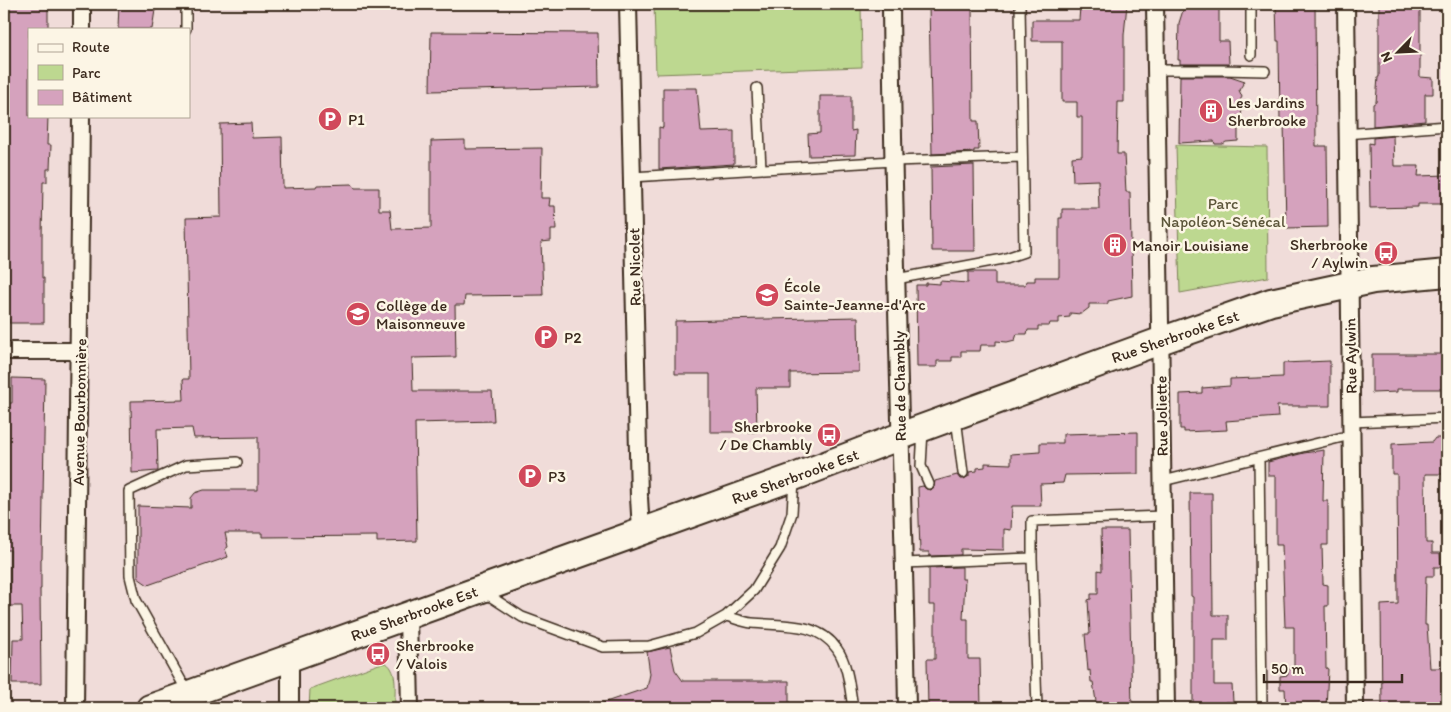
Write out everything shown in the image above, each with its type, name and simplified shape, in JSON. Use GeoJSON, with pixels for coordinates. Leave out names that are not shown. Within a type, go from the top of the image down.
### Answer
{"type":"FeatureCollection","features":[{"type":"Feature","properties":{"kind":"main road","name":"Rue Sherbrooke Est"},"geometry":{"type":"LineString","coordinates":[[150,708],[794,477],[1160,340],[1271,302],[1373,280],[1447,273]]}},
{"type":"Feature","properties":{"kind":"street"},"geometry":{"type":"LineString","coordinates":[[82,4],[82,28]]}},
{"type":"Feature","properties":{"kind":"street","name":"Rue Nicolet"},"geometry":{"type":"LineString","coordinates":[[628,4],[641,531]]}},
{"type":"Feature","properties":{"kind":"street","name":"Rue de Chambly"},"geometry":{"type":"LineString","coordinates":[[891,4],[892,161],[896,279],[912,432],[904,563],[907,708]]}},
{"type":"Feature","properties":{"kind":"street","name":"Rue Joliette"},"geometry":{"type":"LineString","coordinates":[[1155,4],[1166,708]]}},
{"type":"Feature","properties":{"kind":"street","name":"Rue Aylwin"},"geometry":{"type":"LineString","coordinates":[[1346,4],[1344,134],[1349,285],[1355,708]]}},
{"type":"Feature","properties":{"kind":"street","name":"Avenue Bourbonnière"},"geometry":{"type":"LineString","coordinates":[[75,708],[81,118]]}},
{"type":"Feature","properties":{"kind":"street"},"geometry":{"type":"LineString","coordinates":[[4,351],[79,351]]}},
{"type":"Feature","properties":{"kind":"street"},"geometry":{"type":"LineString","coordinates":[[408,616],[410,708]]}},
{"type":"Feature","properties":{"kind":"street"},"geometry":{"type":"LineString","coordinates":[[290,658],[290,708]]}},
{"type":"Feature","properties":{"kind":"lane"},"geometry":{"type":"LineString","coordinates":[[186,4],[186,28]]}},
{"type":"Feature","properties":{"kind":"lane"},"geometry":{"type":"LineString","coordinates":[[896,279],[1002,259],[1024,252],[1020,4]]}},
{"type":"Feature","properties":{"kind":"lane"},"geometry":{"type":"LineString","coordinates":[[1251,4],[1251,55]]}},
{"type":"Feature","properties":{"kind":"lane"},"geometry":{"type":"LineString","coordinates":[[1156,70],[1265,71]]}},
{"type":"Feature","properties":{"kind":"lane"},"geometry":{"type":"LineString","coordinates":[[757,88],[761,169]]}},
{"type":"Feature","properties":{"kind":"lane"},"geometry":{"type":"LineString","coordinates":[[1344,134],[1447,126]]}},
{"type":"Feature","properties":{"kind":"lane"},"geometry":{"type":"LineString","coordinates":[[632,177],[892,161],[1022,156]]}},
{"type":"Feature","properties":{"kind":"lane"},"geometry":{"type":"LineString","coordinates":[[955,416],[963,473]]}},
{"type":"Feature","properties":{"kind":"lane"},"geometry":{"type":"LineString","coordinates":[[1163,481],[1259,458],[1351,428],[1447,418]]}},
{"type":"Feature","properties":{"kind":"lane"},"geometry":{"type":"LineString","coordinates":[[912,432],[921,466],[929,484]]}},
{"type":"Feature","properties":{"kind":"lane"},"geometry":{"type":"LineString","coordinates":[[1259,458],[1262,708]]}},
{"type":"Feature","properties":{"kind":"lane"},"geometry":{"type":"LineString","coordinates":[[188,694],[136,600],[130,576],[129,491],[186,465],[237,462]]}},
{"type":"Feature","properties":{"kind":"lane"},"geometry":{"type":"LineString","coordinates":[[480,590],[522,617],[604,647],[649,646],[696,632],[726,616],[754,590],[780,548],[792,513],[794,477]]}},
{"type":"Feature","properties":{"kind":"lane"},"geometry":{"type":"LineString","coordinates":[[1037,708],[1032,521],[1164,516]]}},
{"type":"Feature","properties":{"kind":"lane"},"geometry":{"type":"LineString","coordinates":[[904,563],[1032,558]]}},
{"type":"Feature","properties":{"kind":"lane"},"geometry":{"type":"LineString","coordinates":[[726,616],[750,623],[794,625],[821,633],[838,649],[848,676],[853,708]]}},
{"type":"Feature","properties":{"kind":"green space"},"geometry":{"type":"Polygon","coordinates":[[[654,4],[861,4],[862,67],[656,74],[654,4]]]}},
{"type":"Feature","properties":{"kind":"green space","name":"Parc Napoléon-Sénécal"},"geometry":{"type":"Polygon","coordinates":[[[1176,145],[1267,147],[1268,277],[1180,293],[1176,145]]]}},
{"type":"Feature","properties":{"kind":"green space"},"geometry":{"type":"Polygon","coordinates":[[[386,663],[393,671],[395,708],[309,708],[310,689],[386,663]]]}},
{"type":"Feature","properties":{"kind":"building"},"geometry":{"type":"Polygon","coordinates":[[[4,4],[48,4],[48,28],[28,28],[28,118],[48,118],[47,145],[51,145],[50,169],[47,169],[47,182],[43,182],[42,278],[44,278],[44,323],[9,323],[9,319],[4,319],[4,4]]]}},
{"type":"Feature","properties":{"kind":"building"},"geometry":{"type":"Polygon","coordinates":[[[119,4],[156,4],[152,28],[118,28],[119,4]]]}},
{"type":"Feature","properties":{"kind":"building"},"geometry":{"type":"Polygon","coordinates":[[[929,4],[972,4],[973,121],[978,121],[979,150],[974,150],[974,152],[932,154],[929,4]]]}},
{"type":"Feature","properties":{"kind":"building"},"geometry":{"type":"Polygon","coordinates":[[[1092,4],[1127,4],[1124,35],[1124,102],[1118,102],[1117,154],[1124,154],[1126,192],[1130,192],[1132,296],[1108,301],[1108,304],[1089,304],[1089,308],[1081,314],[1070,313],[1070,317],[1059,318],[1059,323],[1050,323],[1049,326],[1038,326],[1038,330],[1028,330],[1027,334],[1017,334],[1015,340],[1007,342],[996,341],[996,345],[981,345],[980,351],[961,351],[961,357],[952,357],[952,361],[937,361],[937,367],[917,367],[916,285],[926,285],[926,283],[940,284],[940,281],[968,283],[968,272],[995,272],[995,285],[1025,285],[1026,281],[1035,281],[1035,277],[1059,277],[1059,218],[1062,218],[1062,209],[1099,209],[1098,180],[1073,181],[1072,157],[1082,156],[1082,117],[1077,117],[1077,102],[1062,102],[1062,41],[1032,41],[1032,20],[1079,20],[1080,7],[1091,6],[1092,4]]]}},
{"type":"Feature","properties":{"kind":"building"},"geometry":{"type":"Polygon","coordinates":[[[1185,4],[1219,4],[1219,41],[1228,41],[1229,64],[1180,64],[1180,60],[1178,60],[1179,23],[1185,4]]]}},
{"type":"Feature","properties":{"kind":"building"},"geometry":{"type":"Polygon","coordinates":[[[1276,4],[1315,4],[1316,146],[1327,146],[1328,227],[1286,228],[1284,121],[1280,121],[1279,41],[1277,41],[1276,4]]]}},
{"type":"Feature","properties":{"kind":"building"},"geometry":{"type":"Polygon","coordinates":[[[1379,4],[1420,4],[1420,77],[1433,78],[1433,94],[1425,94],[1425,121],[1373,126],[1373,104],[1376,102],[1379,77],[1379,4]]]}},
{"type":"Feature","properties":{"kind":"building"},"geometry":{"type":"Polygon","coordinates":[[[431,32],[598,33],[599,87],[430,91],[431,32]]]}},
{"type":"Feature","properties":{"kind":"building","name":"Les Jardins Sherbrooke"},"geometry":{"type":"Polygon","coordinates":[[[1180,76],[1230,76],[1245,81],[1239,90],[1242,97],[1239,102],[1242,108],[1240,126],[1238,128],[1238,141],[1223,144],[1215,144],[1214,141],[1179,143],[1180,76]]]}},
{"type":"Feature","properties":{"kind":"building"},"geometry":{"type":"Polygon","coordinates":[[[663,88],[697,88],[701,132],[734,131],[734,164],[659,169],[659,127],[663,128],[663,88]]]}},
{"type":"Feature","properties":{"kind":"building"},"geometry":{"type":"Polygon","coordinates":[[[820,96],[851,96],[851,131],[856,130],[855,155],[809,156],[808,134],[820,133],[820,96]]]}},
{"type":"Feature","properties":{"kind":"building"},"geometry":{"type":"Polygon","coordinates":[[[251,123],[252,138],[282,137],[283,188],[352,184],[355,188],[379,188],[379,210],[390,210],[392,229],[431,228],[431,141],[465,140],[465,149],[542,148],[541,198],[550,198],[549,206],[555,206],[556,230],[551,230],[551,241],[541,242],[543,295],[465,296],[464,305],[455,305],[456,357],[412,358],[413,391],[492,391],[494,421],[415,423],[417,541],[377,542],[377,536],[262,537],[262,533],[225,533],[228,547],[225,549],[228,557],[148,585],[138,578],[138,506],[191,508],[191,498],[195,493],[204,490],[258,490],[258,437],[194,438],[192,428],[157,429],[158,471],[132,473],[131,401],[184,400],[183,379],[189,379],[186,218],[221,217],[220,124],[251,123]]]}},
{"type":"Feature","properties":{"kind":"building"},"geometry":{"type":"Polygon","coordinates":[[[1393,136],[1394,166],[1419,166],[1418,176],[1447,175],[1447,204],[1418,204],[1418,207],[1370,208],[1369,143],[1373,144],[1373,138],[1393,136]]]}},
{"type":"Feature","properties":{"kind":"building"},"geometry":{"type":"Polygon","coordinates":[[[974,165],[975,251],[932,251],[931,167],[974,165]]]}},
{"type":"Feature","properties":{"kind":"building"},"geometry":{"type":"Polygon","coordinates":[[[858,317],[859,372],[790,373],[790,388],[756,388],[757,432],[710,432],[710,374],[675,374],[675,321],[858,317]]]}},
{"type":"Feature","properties":{"kind":"building"},"geometry":{"type":"Polygon","coordinates":[[[1372,354],[1447,354],[1447,389],[1397,389],[1397,392],[1372,393],[1372,354]]]}},
{"type":"Feature","properties":{"kind":"building"},"geometry":{"type":"Polygon","coordinates":[[[1330,361],[1330,406],[1277,406],[1278,417],[1226,421],[1227,430],[1184,432],[1184,429],[1180,429],[1180,394],[1202,393],[1202,388],[1230,386],[1230,379],[1283,377],[1283,363],[1330,361]]]}},
{"type":"Feature","properties":{"kind":"building"},"geometry":{"type":"Polygon","coordinates":[[[12,378],[45,379],[40,589],[41,684],[12,684],[13,639],[23,639],[22,606],[8,606],[10,550],[4,550],[4,455],[6,455],[7,403],[12,403],[12,378]]]}},
{"type":"Feature","properties":{"kind":"building"},"geometry":{"type":"Polygon","coordinates":[[[1138,432],[1138,474],[1065,475],[1063,483],[1040,484],[1041,506],[1012,506],[1011,530],[1004,529],[1004,550],[961,549],[961,555],[929,556],[929,552],[920,552],[918,487],[923,486],[931,490],[934,487],[935,481],[957,475],[960,479],[964,479],[969,476],[969,472],[985,467],[985,463],[1011,464],[1011,454],[1040,452],[1040,443],[1063,443],[1063,434],[1138,432]]]}},
{"type":"Feature","properties":{"kind":"building"},"geometry":{"type":"Polygon","coordinates":[[[1435,438],[1447,438],[1447,474],[1425,474],[1426,543],[1432,543],[1432,553],[1440,553],[1441,567],[1434,567],[1434,576],[1426,576],[1425,625],[1427,625],[1430,668],[1447,668],[1447,708],[1382,708],[1381,605],[1398,604],[1397,474],[1392,474],[1392,444],[1432,442],[1435,438]]]}},
{"type":"Feature","properties":{"kind":"building"},"geometry":{"type":"Polygon","coordinates":[[[1324,450],[1323,501],[1328,501],[1328,545],[1322,545],[1323,584],[1328,585],[1328,606],[1325,606],[1326,668],[1328,669],[1326,708],[1286,708],[1285,689],[1280,689],[1280,676],[1288,675],[1288,669],[1294,669],[1294,627],[1285,627],[1282,545],[1276,545],[1276,476],[1268,476],[1268,462],[1324,450]]]}},
{"type":"Feature","properties":{"kind":"building"},"geometry":{"type":"Polygon","coordinates":[[[1190,493],[1212,493],[1213,615],[1228,615],[1228,640],[1214,640],[1214,685],[1232,685],[1233,702],[1225,702],[1225,708],[1193,708],[1193,597],[1191,596],[1190,493]]]}},
{"type":"Feature","properties":{"kind":"building"},"geometry":{"type":"Polygon","coordinates":[[[1101,530],[1128,530],[1132,707],[1097,708],[1093,682],[1091,682],[1090,670],[1088,671],[1085,634],[1090,634],[1088,600],[1091,599],[1091,594],[1098,594],[1098,570],[1102,571],[1101,530]]]}},
{"type":"Feature","properties":{"kind":"building"},"geometry":{"type":"Polygon","coordinates":[[[962,567],[962,579],[965,579],[963,619],[968,619],[968,659],[980,659],[981,708],[928,708],[927,659],[935,659],[935,605],[929,605],[929,568],[962,567]]]}},
{"type":"Feature","properties":{"kind":"building"},"geometry":{"type":"Polygon","coordinates":[[[670,647],[675,670],[683,681],[789,681],[789,708],[594,708],[594,706],[647,688],[650,674],[647,652],[670,647]]]}},
{"type":"Feature","properties":{"kind":"place","name":"Les Jardins Sherbrooke"},"geometry":{"type":"Point","coordinates":[1211,111]}},
{"type":"Feature","properties":{"kind":"place","name":"P1"},"geometry":{"type":"Point","coordinates":[330,119]}},
{"type":"Feature","properties":{"kind":"place","name":"Manoir Louisiane"},"geometry":{"type":"Point","coordinates":[1115,245]}},
{"type":"Feature","properties":{"kind":"place","name":"Sherbrooke / Aylwin"},"geometry":{"type":"Point","coordinates":[1386,253]}},
{"type":"Feature","properties":{"kind":"place","name":"École Sainte-Jeanne-d'Arc"},"geometry":{"type":"Point","coordinates":[767,295]}},
{"type":"Feature","properties":{"kind":"place","name":"Collège de Maisonneuve"},"geometry":{"type":"Point","coordinates":[358,314]}},
{"type":"Feature","properties":{"kind":"place","name":"P2"},"geometry":{"type":"Point","coordinates":[546,337]}},
{"type":"Feature","properties":{"kind":"place","name":"Sherbrooke / De Chambly"},"geometry":{"type":"Point","coordinates":[829,435]}},
{"type":"Feature","properties":{"kind":"place","name":"P3"},"geometry":{"type":"Point","coordinates":[530,476]}},
{"type":"Feature","properties":{"kind":"place","name":"Sherbrooke / Valois"},"geometry":{"type":"Point","coordinates":[378,654]}}]}
